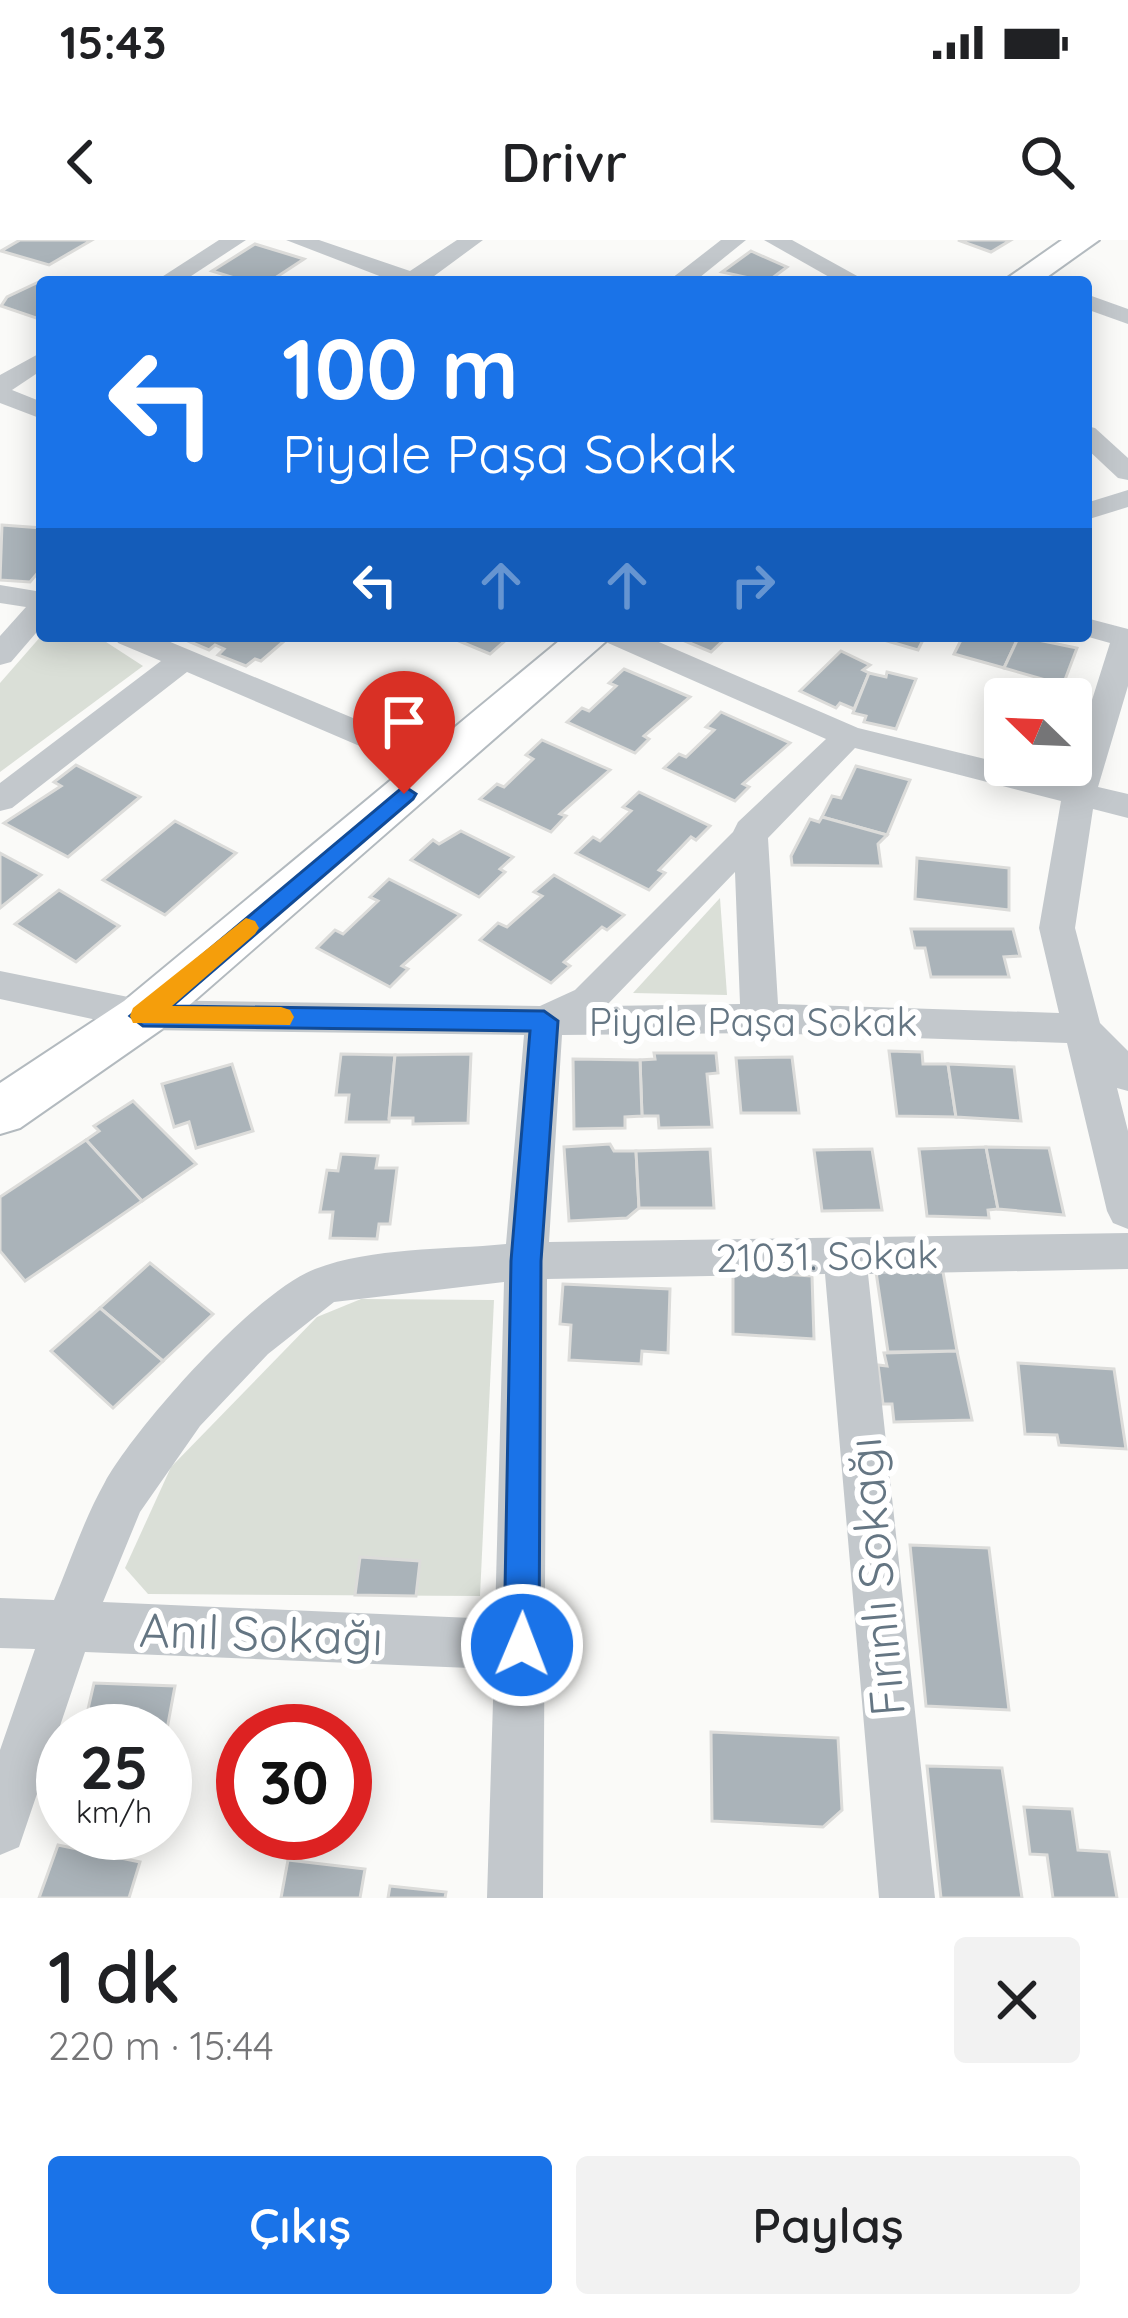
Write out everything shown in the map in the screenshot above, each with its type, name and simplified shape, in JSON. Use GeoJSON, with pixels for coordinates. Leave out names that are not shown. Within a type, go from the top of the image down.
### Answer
{"type":"FeatureCollection","features":[{"type":"Feature","properties":{"kind":"main road"},"geometry":{"type":"LineString","coordinates":[[1032,276],[1080,240]]}},
{"type":"Feature","properties":{"kind":"main road"},"geometry":{"type":"LineString","coordinates":[[0,1112],[143,1016],[584,642]]}},
{"type":"Feature","properties":{"kind":"street"},"geometry":{"type":"LineString","coordinates":[[176,276],[235,240]]}},
{"type":"Feature","properties":{"kind":"street"},"geometry":{"type":"LineString","coordinates":[[297,240],[397,276]]}},
{"type":"Feature","properties":{"kind":"street"},"geometry":{"type":"LineString","coordinates":[[418,276],[472,240]]}},
{"type":"Feature","properties":{"kind":"street"},"geometry":{"type":"LineString","coordinates":[[688,276],[735,240]]}},
{"type":"Feature","properties":{"kind":"street"},"geometry":{"type":"LineString","coordinates":[[775,240],[844,276]]}},
{"type":"Feature","properties":{"kind":"street"},"geometry":{"type":"LineString","coordinates":[[1092,303],[1128,317]]}},
{"type":"Feature","properties":{"kind":"street"},"geometry":{"type":"LineString","coordinates":[[36,363],[0,390],[36,408]]}},
{"type":"Feature","properties":{"kind":"street"},"geometry":{"type":"LineString","coordinates":[[1092,439],[1128,472]]}},
{"type":"Feature","properties":{"kind":"street"},"geometry":{"type":"LineString","coordinates":[[1092,510],[1128,498]]}},
{"type":"Feature","properties":{"kind":"street"},"geometry":{"type":"LineString","coordinates":[[0,594],[36,603]]}},
{"type":"Feature","properties":{"kind":"street"},"geometry":{"type":"LineString","coordinates":[[0,655],[36,611]]}},
{"type":"Feature","properties":{"kind":"street"},"geometry":{"type":"LineString","coordinates":[[1092,629],[1127,638],[1079,794],[1057,928],[1128,1211]]}},
{"type":"Feature","properties":{"kind":"street"},"geometry":{"type":"LineString","coordinates":[[143,642],[437,766]]}},
{"type":"Feature","properties":{"kind":"street"},"geometry":{"type":"LineString","coordinates":[[633,642],[848,736],[1128,806]]}},
{"type":"Feature","properties":{"kind":"street"},"geometry":{"type":"LineString","coordinates":[[0,800],[184,659]]}},
{"type":"Feature","properties":{"kind":"street"},"geometry":{"type":"LineString","coordinates":[[515,1898],[526,1261],[544,1021],[588,1000],[750,830],[848,736]]}},
{"type":"Feature","properties":{"kind":"street"},"geometry":{"type":"LineString","coordinates":[[750,830],[760,1018]]}},
{"type":"Feature","properties":{"kind":"street","name":"Piyale Paşa Sokak"},"geometry":{"type":"LineString","coordinates":[[0,985],[143,1016],[544,1021],[760,1018],[1082,1029]]}},
{"type":"Feature","properties":{"kind":"street"},"geometry":{"type":"LineString","coordinates":[[1082,1029],[1128,1076]]}},
{"type":"Feature","properties":{"kind":"street","name":"21031. Sokak"},"geometry":{"type":"LineString","coordinates":[[0,1828],[68,1626],[122,1497],[184,1411],[287,1310],[323,1285],[367,1276],[526,1261],[1128,1251]]}},
{"type":"Feature","properties":{"kind":"street","name":"Fırınlı Sokağı"},"geometry":{"type":"LineString","coordinates":[[845,1256],[907,1898]]}},
{"type":"Feature","properties":{"kind":"street","name":"Anıl Sokağı"},"geometry":{"type":"LineString","coordinates":[[0,1623],[522,1645]]}},
{"type":"Feature","properties":{"kind":"shaded area"},"geometry":{"type":"Polygon","coordinates":[[[36,642],[106,642],[143,666],[0,772],[0,683],[36,642]]]}},
{"type":"Feature","properties":{"kind":"shaded area"},"geometry":{"type":"Polygon","coordinates":[[[720,898],[727,995],[633,993],[720,898]]]}},
{"type":"Feature","properties":{"kind":"shaded area"},"geometry":{"type":"Polygon","coordinates":[[[361,1299],[494,1300],[480,1596],[148,1594],[125,1568],[171,1467],[317,1317],[361,1299]]]}},
{"type":"Feature","properties":{"kind":"building"},"geometry":{"type":"Polygon","coordinates":[[[20,240],[92,240],[49,265],[1,251],[20,240]]]}},
{"type":"Feature","properties":{"kind":"building"},"geometry":{"type":"Polygon","coordinates":[[[958,240],[1011,240],[991,252],[958,240]]]}},
{"type":"Feature","properties":{"kind":"building"},"geometry":{"type":"Polygon","coordinates":[[[255,244],[304,259],[278,276],[228,276],[212,271],[255,244]]]}},
{"type":"Feature","properties":{"kind":"building"},"geometry":{"type":"Polygon","coordinates":[[[751,251],[787,267],[775,276],[722,272],[751,251]]]}},
{"type":"Feature","properties":{"kind":"building"},"geometry":{"type":"Polygon","coordinates":[[[36,283],[36,318],[1,306],[7,297],[36,283]]]}},
{"type":"Feature","properties":{"kind":"building"},"geometry":{"type":"Polygon","coordinates":[[[2,525],[36,528],[36,575],[30,582],[0,580],[2,525]]]}},
{"type":"Feature","properties":{"kind":"building"},"geometry":{"type":"Polygon","coordinates":[[[190,642],[283,642],[261,661],[255,659],[246,666],[218,655],[224,649],[215,645],[209,650],[190,642]]]}},
{"type":"Feature","properties":{"kind":"building"},"geometry":{"type":"Polygon","coordinates":[[[461,642],[504,642],[490,654],[461,642]]]}},
{"type":"Feature","properties":{"kind":"building"},"geometry":{"type":"Polygon","coordinates":[[[687,642],[722,642],[711,652],[687,642]]]}},
{"type":"Feature","properties":{"kind":"building"},"geometry":{"type":"Polygon","coordinates":[[[891,642],[922,642],[918,650],[891,642]]]}},
{"type":"Feature","properties":{"kind":"building"},"geometry":{"type":"Polygon","coordinates":[[[960,642],[1016,642],[1004,668],[954,654],[960,642]]]}},
{"type":"Feature","properties":{"kind":"building"},"geometry":{"type":"Polygon","coordinates":[[[1016,642],[1077,648],[1066,678],[1039,678],[1004,668],[1016,642]]]}},
{"type":"Feature","properties":{"kind":"building"},"geometry":{"type":"Polygon","coordinates":[[[841,651],[870,665],[863,670],[869,673],[854,709],[840,703],[836,708],[800,691],[841,651]]]}},
{"type":"Feature","properties":{"kind":"building"},"geometry":{"type":"Polygon","coordinates":[[[624,669],[690,697],[644,736],[649,739],[635,753],[567,722],[582,708],[589,711],[616,686],[609,683],[624,669]]]}},
{"type":"Feature","properties":{"kind":"building"},"geometry":{"type":"Polygon","coordinates":[[[887,672],[916,679],[896,729],[864,722],[866,716],[853,713],[869,673],[886,677],[887,672]]]}},
{"type":"Feature","properties":{"kind":"building"},"geometry":{"type":"Polygon","coordinates":[[[721,712],[790,743],[743,784],[749,787],[735,801],[664,768],[679,754],[686,757],[714,730],[706,727],[721,712]]]}},
{"type":"Feature","properties":{"kind":"building"},"geometry":{"type":"Polygon","coordinates":[[[542,740],[610,770],[560,814],[566,816],[551,832],[480,799],[497,784],[504,787],[533,759],[526,755],[542,740]]]}},
{"type":"Feature","properties":{"kind":"building"},"geometry":{"type":"Polygon","coordinates":[[[76,765],[140,797],[68,857],[4,823],[61,786],[54,782],[76,765]]]}},
{"type":"Feature","properties":{"kind":"building"},"geometry":{"type":"Polygon","coordinates":[[[856,766],[910,780],[887,835],[822,817],[832,796],[841,798],[856,766]]]}},
{"type":"Feature","properties":{"kind":"building"},"geometry":{"type":"Polygon","coordinates":[[[639,792],[710,826],[696,840],[691,837],[659,870],[665,873],[649,890],[576,853],[593,837],[600,841],[631,811],[623,807],[639,792]]]}},
{"type":"Feature","properties":{"kind":"building"},"geometry":{"type":"Polygon","coordinates":[[[822,817],[887,835],[878,844],[881,866],[792,865],[791,856],[810,819],[819,822],[822,817]]]}},
{"type":"Feature","properties":{"kind":"building"},"geometry":{"type":"Polygon","coordinates":[[[175,821],[236,853],[165,915],[103,880],[175,821]]]}},
{"type":"Feature","properties":{"kind":"building"},"geometry":{"type":"Polygon","coordinates":[[[461,831],[513,857],[500,869],[505,872],[479,897],[411,860],[433,840],[439,844],[461,831]]]}},
{"type":"Feature","properties":{"kind":"building"},"geometry":{"type":"Polygon","coordinates":[[[0,853],[41,875],[0,908],[0,853]]]}},
{"type":"Feature","properties":{"kind":"building"},"geometry":{"type":"Polygon","coordinates":[[[917,858],[1009,868],[1009,910],[915,899],[917,858]]]}},
{"type":"Feature","properties":{"kind":"building"},"geometry":{"type":"Polygon","coordinates":[[[554,875],[624,915],[607,930],[602,927],[564,962],[570,966],[551,983],[480,940],[498,923],[507,927],[542,896],[534,892],[554,875]]]}},
{"type":"Feature","properties":{"kind":"building"},"geometry":{"type":"Polygon","coordinates":[[[389,879],[460,915],[402,966],[408,969],[390,987],[317,948],[335,930],[343,934],[378,901],[370,897],[389,879]]]}},
{"type":"Feature","properties":{"kind":"building"},"geometry":{"type":"Polygon","coordinates":[[[59,890],[119,926],[76,962],[15,924],[59,890]]]}},
{"type":"Feature","properties":{"kind":"building"},"geometry":{"type":"Polygon","coordinates":[[[911,929],[1013,929],[1020,956],[1004,957],[1009,977],[931,977],[925,948],[915,948],[911,929]]]}},
{"type":"Feature","properties":{"kind":"building"},"geometry":{"type":"Polygon","coordinates":[[[889,1051],[922,1052],[923,1064],[948,1064],[956,1117],[897,1116],[889,1051]]]}},
{"type":"Feature","properties":{"kind":"building"},"geometry":{"type":"Polygon","coordinates":[[[654,1053],[716,1053],[718,1073],[707,1074],[712,1127],[659,1128],[658,1116],[642,1116],[640,1060],[655,1059],[654,1053]]]}},
{"type":"Feature","properties":{"kind":"building"},"geometry":{"type":"Polygon","coordinates":[[[341,1054],[395,1055],[389,1122],[346,1122],[349,1095],[336,1095],[341,1054]]]}},
{"type":"Feature","properties":{"kind":"building"},"geometry":{"type":"Polygon","coordinates":[[[471,1054],[468,1123],[413,1124],[413,1118],[389,1118],[395,1055],[471,1054]]]}},
{"type":"Feature","properties":{"kind":"building"},"geometry":{"type":"Polygon","coordinates":[[[792,1057],[799,1113],[741,1113],[736,1058],[792,1057]]]}},
{"type":"Feature","properties":{"kind":"building"},"geometry":{"type":"Polygon","coordinates":[[[573,1059],[640,1060],[642,1116],[625,1117],[625,1128],[574,1129],[573,1059]]]}},
{"type":"Feature","properties":{"kind":"building"},"geometry":{"type":"Polygon","coordinates":[[[232,1064],[253,1131],[196,1148],[189,1122],[174,1127],[162,1084],[232,1064]]]}},
{"type":"Feature","properties":{"kind":"building"},"geometry":{"type":"Polygon","coordinates":[[[948,1064],[1014,1067],[1021,1121],[956,1117],[948,1064]]]}},
{"type":"Feature","properties":{"kind":"building"},"geometry":{"type":"Polygon","coordinates":[[[133,1101],[196,1164],[142,1201],[86,1140],[99,1131],[94,1126],[133,1101]]]}},
{"type":"Feature","properties":{"kind":"building"},"geometry":{"type":"Polygon","coordinates":[[[86,1140],[142,1201],[25,1281],[0,1251],[0,1197],[86,1140]]]}},
{"type":"Feature","properties":{"kind":"building"},"geometry":{"type":"Polygon","coordinates":[[[610,1144],[614,1151],[636,1151],[639,1208],[627,1218],[569,1221],[564,1147],[610,1144]]]}},
{"type":"Feature","properties":{"kind":"building"},"geometry":{"type":"Polygon","coordinates":[[[986,1147],[998,1209],[988,1210],[989,1218],[927,1216],[919,1149],[986,1147]]]}},
{"type":"Feature","properties":{"kind":"building"},"geometry":{"type":"Polygon","coordinates":[[[986,1147],[1049,1148],[1064,1215],[998,1209],[986,1147]]]}},
{"type":"Feature","properties":{"kind":"building"},"geometry":{"type":"Polygon","coordinates":[[[710,1149],[714,1208],[639,1208],[636,1151],[710,1149]]]}},
{"type":"Feature","properties":{"kind":"building"},"geometry":{"type":"Polygon","coordinates":[[[872,1149],[882,1210],[822,1211],[814,1150],[872,1149]]]}},
{"type":"Feature","properties":{"kind":"building"},"geometry":{"type":"Polygon","coordinates":[[[341,1154],[378,1156],[376,1168],[397,1168],[390,1224],[379,1224],[377,1239],[330,1238],[333,1212],[320,1212],[327,1170],[338,1171],[341,1154]]]}},
{"type":"Feature","properties":{"kind":"building"},"geometry":{"type":"Polygon","coordinates":[[[150,1263],[213,1314],[163,1361],[100,1308],[150,1263]]]}},
{"type":"Feature","properties":{"kind":"building"},"geometry":{"type":"Polygon","coordinates":[[[733,1271],[812,1276],[814,1339],[733,1334],[733,1271]]]}},
{"type":"Feature","properties":{"kind":"building"},"geometry":{"type":"Polygon","coordinates":[[[876,1272],[943,1272],[957,1351],[888,1352],[876,1272]]]}},
{"type":"Feature","properties":{"kind":"building"},"geometry":{"type":"Polygon","coordinates":[[[563,1284],[670,1289],[668,1353],[642,1351],[641,1364],[569,1360],[571,1325],[560,1324],[563,1284]]]}},
{"type":"Feature","properties":{"kind":"building"},"geometry":{"type":"Polygon","coordinates":[[[100,1308],[163,1361],[113,1408],[51,1351],[100,1308]]]}},
{"type":"Feature","properties":{"kind":"building"},"geometry":{"type":"Polygon","coordinates":[[[957,1351],[972,1420],[894,1422],[892,1404],[883,1404],[878,1365],[887,1366],[884,1353],[957,1351]]]}},
{"type":"Feature","properties":{"kind":"building"},"geometry":{"type":"Polygon","coordinates":[[[1018,1363],[1114,1369],[1126,1449],[1059,1445],[1057,1435],[1025,1434],[1018,1363]]]}},
{"type":"Feature","properties":{"kind":"building"},"geometry":{"type":"Polygon","coordinates":[[[910,1545],[989,1548],[1009,1710],[926,1706],[910,1545]]]}},
{"type":"Feature","properties":{"kind":"building"},"geometry":{"type":"Polygon","coordinates":[[[360,1557],[420,1561],[416,1596],[355,1595],[360,1557]]]}},
{"type":"Feature","properties":{"kind":"building"},"geometry":{"type":"Polygon","coordinates":[[[94,1683],[175,1686],[172,1704],[89,1704],[94,1683]]]}},
{"type":"Feature","properties":{"kind":"building"},"geometry":{"type":"Polygon","coordinates":[[[711,1732],[838,1738],[842,1810],[823,1827],[712,1821],[711,1732]]]}},
{"type":"Feature","properties":{"kind":"building"},"geometry":{"type":"Polygon","coordinates":[[[927,1766],[1002,1768],[1022,1898],[941,1898],[927,1766]]]}},
{"type":"Feature","properties":{"kind":"building"},"geometry":{"type":"Polygon","coordinates":[[[1024,1807],[1072,1809],[1078,1850],[1109,1852],[1117,1898],[1053,1898],[1047,1855],[1030,1854],[1024,1807]]]}},
{"type":"Feature","properties":{"kind":"building"},"geometry":{"type":"Polygon","coordinates":[[[53,1860],[140,1862],[129,1898],[39,1898],[53,1860]]]}},
{"type":"Feature","properties":{"kind":"building"},"geometry":{"type":"Polygon","coordinates":[[[288,1860],[365,1869],[360,1898],[281,1898],[288,1860]]]}},
{"type":"Feature","properties":{"kind":"building"},"geometry":{"type":"Polygon","coordinates":[[[390,1886],[446,1892],[445,1898],[388,1898],[390,1886]]]}},
{"type":"Feature","properties":{"kind":"slow traffic"},"geometry":{"type":"LineString","coordinates":[[246,928],[143,1016],[281,1017]]}},
{"type":"Feature","properties":{"kind":"route"},"geometry":{"type":"LineString","coordinates":[[404,794],[143,1016],[544,1021],[526,1261],[522,1645]]}}]}
